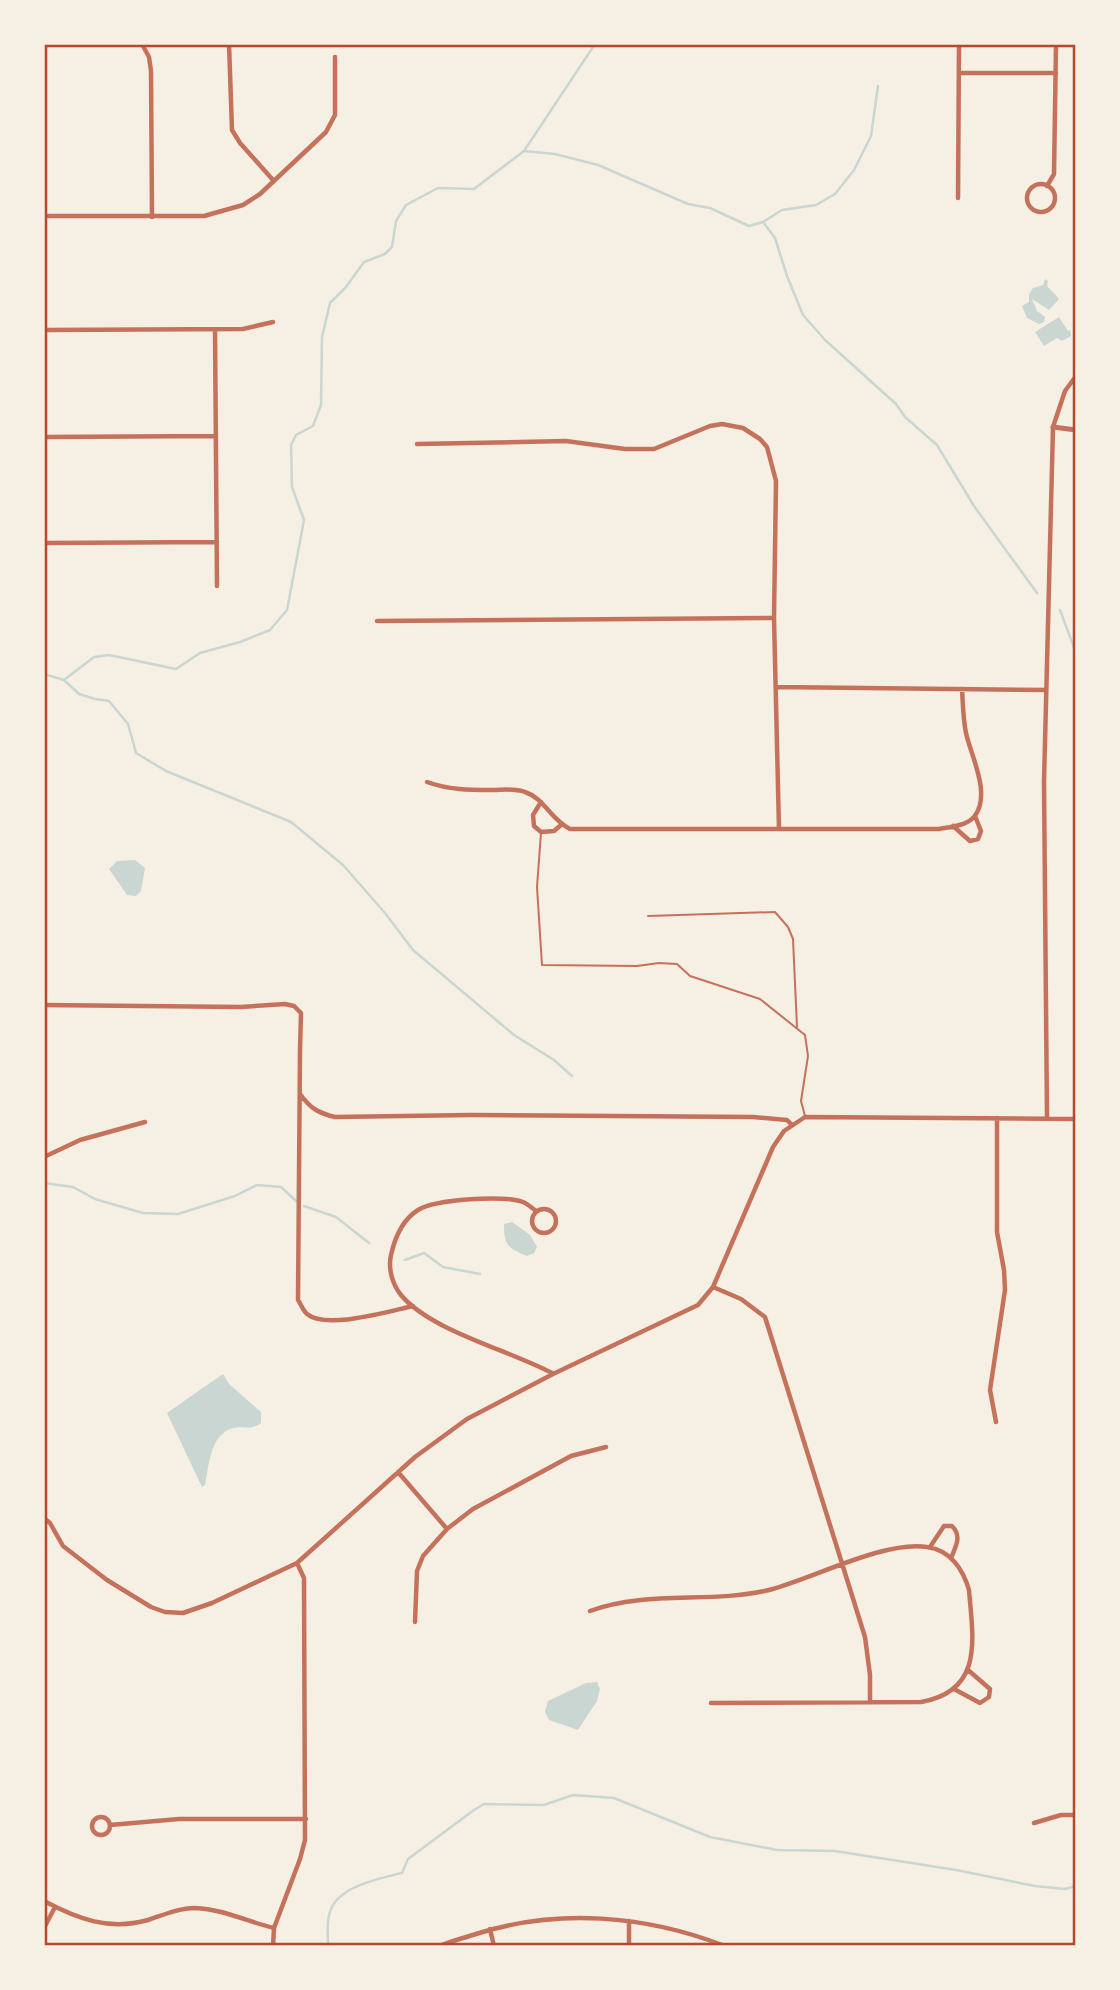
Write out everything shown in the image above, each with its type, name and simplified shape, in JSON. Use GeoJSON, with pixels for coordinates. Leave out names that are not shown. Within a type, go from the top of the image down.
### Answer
{"type":"FeatureCollection","features":[{"type":"Feature","properties":{"kind":"street"},"geometry":{"type":"LineString","coordinates":[[142,44],[149,57],[151,71],[152,218]]}},
{"type":"Feature","properties":{"kind":"street"},"geometry":{"type":"LineString","coordinates":[[229,44],[232,130],[253,159],[273,180]]}},
{"type":"Feature","properties":{"kind":"street"},"geometry":{"type":"LineString","coordinates":[[958,198],[959,44]]}},
{"type":"Feature","properties":{"kind":"street"},"geometry":{"type":"LineString","coordinates":[[1047,186],[1054,174],[1056,44]]}},
{"type":"Feature","properties":{"kind":"street"},"geometry":{"type":"LineString","coordinates":[[44,216],[204,216],[243,205],[260,194],[326,132],[335,115],[335,57]]}},
{"type":"Feature","properties":{"kind":"street"},"geometry":{"type":"LineString","coordinates":[[960,73],[1056,73]]}},
{"type":"Feature","properties":{"kind":"street"},"geometry":{"type":"LineString","coordinates":[[1039,185],[1047,186],[1055,198],[1052,206],[1044,212],[1035,211],[1028,204],[1029,191],[1039,185]]}},
{"type":"Feature","properties":{"kind":"street"},"geometry":{"type":"LineString","coordinates":[[44,330],[215,330],[256,327],[272,322]]}},
{"type":"Feature","properties":{"kind":"street"},"geometry":{"type":"LineString","coordinates":[[215,330],[218,586]]}},
{"type":"Feature","properties":{"kind":"street"},"geometry":{"type":"LineString","coordinates":[[1046,1118],[1044,796],[1053,426],[1065,391],[1076,376]]}},
{"type":"Feature","properties":{"kind":"street"},"geometry":{"type":"LineString","coordinates":[[417,444],[566,441],[625,449],[654,449],[710,426],[722,424],[743,428],[760,439],[767,447],[776,481],[774,618],[779,828]]}},
{"type":"Feature","properties":{"kind":"street"},"geometry":{"type":"LineString","coordinates":[[1053,426],[1076,430]]}},
{"type":"Feature","properties":{"kind":"street"},"geometry":{"type":"LineString","coordinates":[[44,437],[216,436]]}},
{"type":"Feature","properties":{"kind":"street"},"geometry":{"type":"LineString","coordinates":[[44,543],[217,542]]}},
{"type":"Feature","properties":{"kind":"street"},"geometry":{"type":"LineString","coordinates":[[377,621],[774,618]]}},
{"type":"Feature","properties":{"kind":"street"},"geometry":{"type":"LineString","coordinates":[[776,687],[1046,690]]}},
{"type":"Feature","properties":{"kind":"street"},"geometry":{"type":"LineString","coordinates":[[953,826],[970,841],[978,839],[981,831],[975,816],[981,795],[978,768],[966,733],[962,690]]}},
{"type":"Feature","properties":{"kind":"street"},"geometry":{"type":"LineString","coordinates":[[427,782],[459,790],[516,790],[537,797],[561,825],[570,829],[939,829],[964,824],[975,816]]}},
{"type":"Feature","properties":{"kind":"street"},"geometry":{"type":"LineString","coordinates":[[541,802],[533,815],[534,826],[541,832],[554,831],[561,825]]}},
{"type":"Feature","properties":{"kind":"street"},"geometry":{"type":"LineString","coordinates":[[44,1006],[294,1006],[302,1013],[298,1300],[306,1314],[335,1321],[413,1306]]}},
{"type":"Feature","properties":{"kind":"street"},"geometry":{"type":"LineString","coordinates":[[300,1094],[309,1107],[321,1114],[335,1117],[753,1117],[787,1120],[792,1125]]}},
{"type":"Feature","properties":{"kind":"street"},"geometry":{"type":"LineString","coordinates":[[44,1518],[64,1546],[79,1560],[151,1607],[165,1612],[183,1613],[212,1603],[297,1563],[398,1472],[467,1419],[553,1374],[698,1306],[713,1287],[774,1147],[784,1131],[805,1117],[1076,1119]]}},
{"type":"Feature","properties":{"kind":"street"},"geometry":{"type":"LineString","coordinates":[[996,1422],[990,1390],[1005,1290],[997,1232],[997,1118]]}},
{"type":"Feature","properties":{"kind":"street"},"geometry":{"type":"LineString","coordinates":[[44,1157],[80,1140],[145,1122]]}},
{"type":"Feature","properties":{"kind":"street"},"geometry":{"type":"LineString","coordinates":[[536,1211],[520,1201],[486,1199],[438,1202],[418,1210],[401,1227],[394,1241],[390,1273],[401,1295],[445,1326],[553,1374]]}},
{"type":"Feature","properties":{"kind":"street"},"geometry":{"type":"LineString","coordinates":[[543,1208],[554,1213],[556,1220],[552,1230],[544,1233],[536,1230],[532,1219],[536,1211],[543,1208]]}},
{"type":"Feature","properties":{"kind":"street"},"geometry":{"type":"LineString","coordinates":[[713,1287],[741,1299],[765,1317],[865,1637],[870,1701]]}},
{"type":"Feature","properties":{"kind":"street"},"geometry":{"type":"LineString","coordinates":[[415,1622],[417,1571],[423,1556],[447,1530],[473,1509],[571,1456],[606,1447]]}},
{"type":"Feature","properties":{"kind":"street"},"geometry":{"type":"LineString","coordinates":[[398,1472],[447,1530]]}},
{"type":"Feature","properties":{"kind":"street"},"geometry":{"type":"LineString","coordinates":[[930,1547],[944,1526],[952,1526],[957,1531],[958,1538],[951,1558]]}},
{"type":"Feature","properties":{"kind":"street"},"geometry":{"type":"LineString","coordinates":[[590,1611],[611,1604],[737,1596],[771,1589],[843,1564],[914,1545],[930,1547],[951,1558],[961,1570],[969,1590],[973,1658],[961,1682],[954,1689],[935,1699],[921,1702],[711,1703]]}},
{"type":"Feature","properties":{"kind":"street"},"geometry":{"type":"LineString","coordinates":[[273,1946],[274,1928],[300,1858],[306,1819],[304,1578],[297,1563]]}},
{"type":"Feature","properties":{"kind":"street"},"geometry":{"type":"LineString","coordinates":[[954,1689],[972,1700],[980,1703],[985,1701],[990,1689],[968,1670]]}},
{"type":"Feature","properties":{"kind":"street"},"geometry":{"type":"LineString","coordinates":[[1034,1823],[1061,1815],[1076,1815]]}},
{"type":"Feature","properties":{"kind":"street"},"geometry":{"type":"LineString","coordinates":[[99,1817],[105,1818],[110,1825],[107,1833],[102,1835],[94,1832],[92,1827],[93,1820],[99,1817]]}},
{"type":"Feature","properties":{"kind":"street"},"geometry":{"type":"LineString","coordinates":[[110,1825],[179,1819],[306,1819]]}},
{"type":"Feature","properties":{"kind":"street"},"geometry":{"type":"LineString","coordinates":[[44,1900],[76,1918],[100,1924],[139,1922],[191,1908],[214,1910],[274,1928]]}},
{"type":"Feature","properties":{"kind":"street"},"geometry":{"type":"LineString","coordinates":[[44,1928],[55,1907]]}},
{"type":"Feature","properties":{"kind":"street"},"geometry":{"type":"LineString","coordinates":[[440,1946],[490,1929],[529,1921],[596,1917],[654,1924],[725,1946]]}},
{"type":"Feature","properties":{"kind":"street"},"geometry":{"type":"LineString","coordinates":[[629,1921],[629,1946]]}},
{"type":"Feature","properties":{"kind":"street"},"geometry":{"type":"LineString","coordinates":[[490,1929],[495,1946]]}},
{"type":"Feature","properties":{"kind":"lane"},"geometry":{"type":"LineString","coordinates":[[541,832],[537,887],[542,965],[677,964],[690,976],[760,999],[805,1035],[807,1056],[801,1101],[805,1117]]}},
{"type":"Feature","properties":{"kind":"lane"},"geometry":{"type":"LineString","coordinates":[[648,916],[775,912],[788,927],[793,939],[797,1028]]}},
{"type":"Feature","properties":{"kind":"shaded area"},"geometry":{"type":"Polygon","coordinates":[[[1045,279],[1048,281],[1047,286],[1059,299],[1049,310],[1032,299],[1037,311],[1045,317],[1044,322],[1039,324],[1027,318],[1022,306],[1029,302],[1029,294],[1033,288],[1043,285],[1045,279]]]}},
{"type":"Feature","properties":{"kind":"shaded area"},"geometry":{"type":"Polygon","coordinates":[[[1059,317],[1068,331],[1070,330],[1071,336],[1062,341],[1057,338],[1044,346],[1035,332],[1059,317]]]}},
{"type":"Feature","properties":{"kind":"shaded area"},"geometry":{"type":"Polygon","coordinates":[[[135,860],[145,868],[141,891],[136,896],[127,895],[109,869],[117,861],[135,860]]]}},
{"type":"Feature","properties":{"kind":"shaded area"},"geometry":{"type":"Polygon","coordinates":[[[512,1222],[530,1235],[537,1247],[534,1253],[527,1256],[508,1245],[504,1224],[512,1222]]]}},
{"type":"Feature","properties":{"kind":"shaded area"},"geometry":{"type":"Polygon","coordinates":[[[223,1374],[229,1384],[261,1412],[261,1423],[251,1427],[234,1428],[220,1436],[212,1451],[205,1485],[202,1487],[167,1413],[223,1374]]]}},
{"type":"Feature","properties":{"kind":"shaded area"},"geometry":{"type":"Polygon","coordinates":[[[597,1682],[600,1689],[597,1701],[578,1730],[549,1720],[545,1712],[548,1701],[586,1683],[597,1682]]]}},
{"type":"Feature","properties":{"kind":"waterway"},"geometry":{"type":"LineString","coordinates":[[64,680],[94,657],[109,655],[176,669],[200,653],[270,630],[287,610],[304,520],[292,487],[291,445],[296,435],[313,426],[321,405],[322,337],[330,303],[346,287],[364,262],[385,254],[392,247],[396,221],[406,205],[438,188],[474,189],[524,151],[595,44]]}},
{"type":"Feature","properties":{"kind":"waterway"},"geometry":{"type":"LineString","coordinates":[[524,151],[555,154],[598,165],[688,204],[710,208],[749,226],[763,222],[782,210],[816,205],[835,194],[854,170],[871,136],[878,86]]}},
{"type":"Feature","properties":{"kind":"waterway"},"geometry":{"type":"LineString","coordinates":[[763,222],[775,238],[803,315],[825,340],[937,445],[974,506],[1037,593]]}},
{"type":"Feature","properties":{"kind":"waterway"},"geometry":{"type":"LineString","coordinates":[[1060,610],[1076,653]]}},
{"type":"Feature","properties":{"kind":"waterway"},"geometry":{"type":"LineString","coordinates":[[44,674],[64,680],[79,694],[109,701],[128,724],[136,753],[166,771],[291,822],[343,865],[413,950],[514,1035],[554,1060],[572,1076]]}},
{"type":"Feature","properties":{"kind":"waterway"},"geometry":{"type":"LineString","coordinates":[[44,1183],[73,1187],[95,1199],[143,1213],[178,1214],[235,1196],[257,1185],[281,1187],[296,1201]]}},
{"type":"Feature","properties":{"kind":"waterway"},"geometry":{"type":"LineString","coordinates":[[304,1206],[336,1217],[369,1243]]}},
{"type":"Feature","properties":{"kind":"waterway"},"geometry":{"type":"LineString","coordinates":[[405,1260],[424,1253],[443,1267],[480,1274]]}},
{"type":"Feature","properties":{"kind":"waterway"},"geometry":{"type":"LineString","coordinates":[[328,1946],[329,1916],[337,1900],[353,1888],[402,1873],[408,1859],[474,1810],[484,1804],[544,1805],[573,1795],[614,1798],[710,1837],[777,1850],[835,1851],[956,1870],[1035,1886],[1065,1889],[1076,1886]]}}]}
